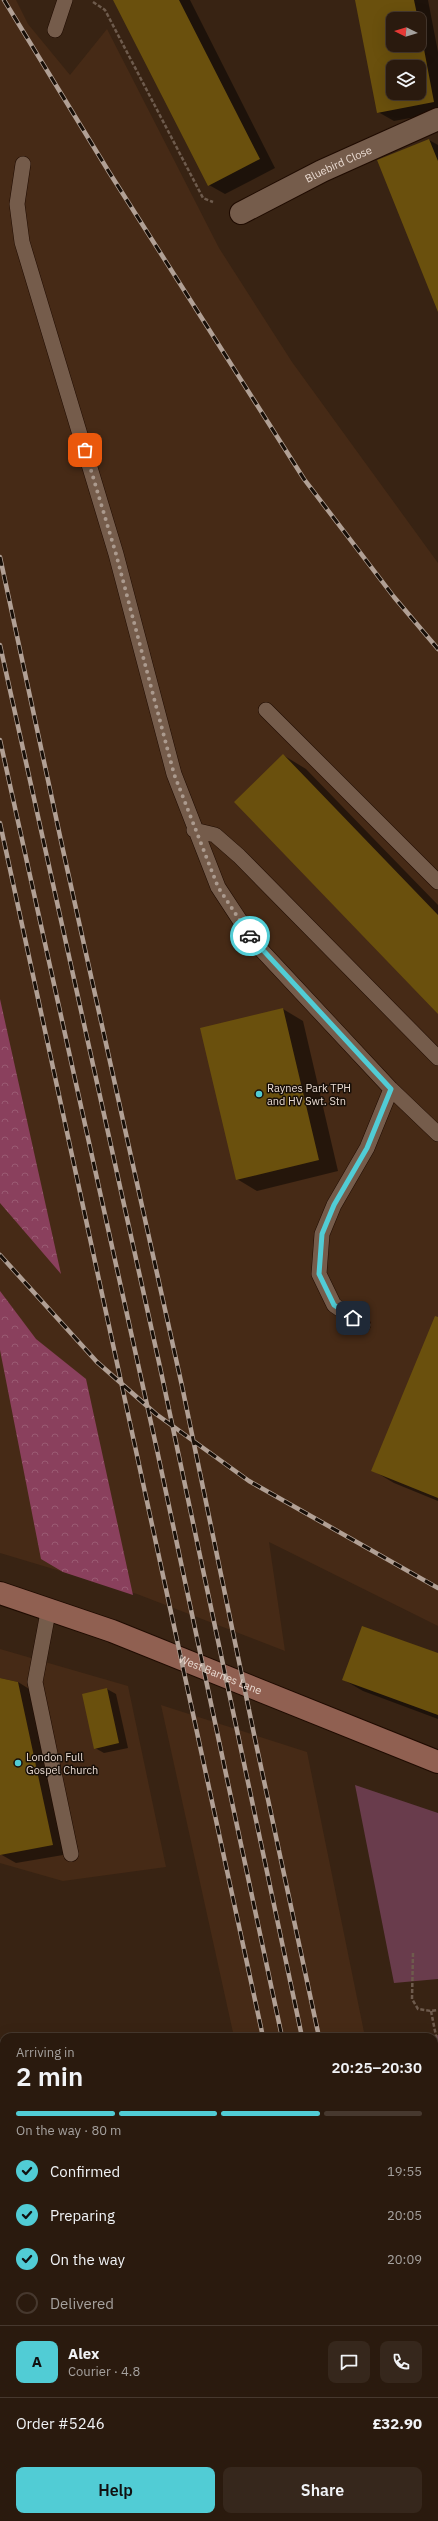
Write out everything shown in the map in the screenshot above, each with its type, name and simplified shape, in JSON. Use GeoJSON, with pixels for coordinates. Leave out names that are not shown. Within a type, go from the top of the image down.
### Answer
{"type":"FeatureCollection","features":[{"type":"Feature","properties":{"kind":"main road","name":"West Barnes Lane"},"geometry":{"type":"LineString","coordinates":[[0,1593],[49,1608],[438,1762]]}},
{"type":"Feature","properties":{"kind":"street","name":"Bluebird Close"},"geometry":{"type":"LineString","coordinates":[[241,213],[322,170],[438,119]]}},
{"type":"Feature","properties":{"kind":"lane"},"geometry":{"type":"LineString","coordinates":[[55,30],[65,0]]}},
{"type":"Feature","properties":{"kind":"lane"},"geometry":{"type":"LineString","coordinates":[[23,164],[18,204],[22,242],[116,554],[174,774],[194,830],[218,887],[254,942],[391,1089],[438,1134]]}},
{"type":"Feature","properties":{"kind":"lane"},"geometry":{"type":"LineString","coordinates":[[266,710],[438,882]]}},
{"type":"Feature","properties":{"kind":"lane"},"geometry":{"type":"LineString","coordinates":[[194,830],[215,836],[239,856],[438,1058]]}},
{"type":"Feature","properties":{"kind":"lane"},"geometry":{"type":"LineString","coordinates":[[363,1325],[334,1305],[319,1274],[322,1234],[334,1205],[367,1148],[391,1089]]}},
{"type":"Feature","properties":{"kind":"lane"},"geometry":{"type":"LineString","coordinates":[[49,1608],[35,1682],[71,1854]]}},
{"type":"Feature","properties":{"kind":"path"},"geometry":{"type":"LineString","coordinates":[[91,0],[105,10],[203,198],[241,213]]}},
{"type":"Feature","properties":{"kind":"path"},"geometry":{"type":"LineString","coordinates":[[413,1953],[412,2000],[418,2009],[431,2012],[438,2010]]}},
{"type":"Feature","properties":{"kind":"path"},"geometry":{"type":"LineString","coordinates":[[431,2012],[435,2033]]}},
{"type":"Feature","properties":{"kind":"shaded area"},"geometry":{"type":"Polygon","coordinates":[[[0,0],[16,0],[28,24],[70,75],[107,29],[219,248],[292,362],[438,563],[438,1626],[269,1542],[285,1651],[137,1594],[0,1553],[0,0]]]}},
{"type":"Feature","properties":{"kind":"shaded area"},"geometry":{"type":"Polygon","coordinates":[[[0,1649],[128,1686],[166,1867],[63,1881],[0,1863],[0,1649]]]}},
{"type":"Feature","properties":{"kind":"shaded area"},"geometry":{"type":"Polygon","coordinates":[[[161,1705],[307,1752],[364,2033],[233,2033],[161,1705]]]}},
{"type":"Feature","properties":{"kind":"green space"},"geometry":{"type":"Polygon","coordinates":[[[0,999],[61,1274],[0,1203],[0,999]]]}},
{"type":"Feature","properties":{"kind":"green space"},"geometry":{"type":"Polygon","coordinates":[[[0,1291],[36,1339],[86,1379],[133,1595],[63,1572],[41,1559],[0,1350],[0,1291]]]}},
{"type":"Feature","properties":{"kind":"green space"},"geometry":{"type":"Polygon","coordinates":[[[355,1785],[438,1813],[438,1979],[394,1983],[355,1785]]]}},
{"type":"Feature","properties":{"kind":"building"},"geometry":{"type":"Polygon","coordinates":[[[113,0],[179,0],[260,159],[208,186],[113,0]]]}},
{"type":"Feature","properties":{"kind":"building"},"geometry":{"type":"Polygon","coordinates":[[[355,0],[414,0],[417,12],[386,12],[386,52],[425,52],[434,102],[377,113],[355,0]]]}},
{"type":"Feature","properties":{"kind":"building"},"geometry":{"type":"Polygon","coordinates":[[[429,139],[438,161],[438,312],[377,160],[429,139]]]}},
{"type":"Feature","properties":{"kind":"building"},"geometry":{"type":"Polygon","coordinates":[[[283,754],[438,915],[438,1014],[234,802],[283,754]]]}},
{"type":"Feature","properties":{"kind":"building","name":"Raynes Park TPH and HV Swt. Stn"},"geometry":{"type":"Polygon","coordinates":[[[283,1008],[319,1160],[236,1180],[200,1028],[283,1008]]]}},
{"type":"Feature","properties":{"kind":"building"},"geometry":{"type":"Polygon","coordinates":[[[435,1316],[438,1317],[438,1498],[371,1471],[435,1316]]]}},
{"type":"Feature","properties":{"kind":"building"},"geometry":{"type":"Polygon","coordinates":[[[362,1626],[438,1653],[438,1715],[342,1680],[362,1626]]]}},
{"type":"Feature","properties":{"kind":"building","name":"London Full Gospel Church"},"geometry":{"type":"Polygon","coordinates":[[[0,1678],[18,1682],[53,1845],[0,1855],[0,1678]]]}},
{"type":"Feature","properties":{"kind":"building"},"geometry":{"type":"Polygon","coordinates":[[[107,1688],[119,1743],[94,1749],[82,1694],[107,1688]]]}},
{"type":"Feature","properties":{"kind":"railway"},"geometry":{"type":"LineString","coordinates":[[4,0],[109,172],[304,479],[394,597],[438,649]]}},
{"type":"Feature","properties":{"kind":"railway"},"geometry":{"type":"LineString","coordinates":[[0,557],[63,850],[182,1386],[255,1739],[318,2033]]}},
{"type":"Feature","properties":{"kind":"railway"},"geometry":{"type":"LineString","coordinates":[[0,645],[160,1367],[301,2033]]}},
{"type":"Feature","properties":{"kind":"railway"},"geometry":{"type":"LineString","coordinates":[[0,740],[157,1450],[281,2033]]}},
{"type":"Feature","properties":{"kind":"railway"},"geometry":{"type":"LineString","coordinates":[[0,823],[262,2033]]}},
{"type":"Feature","properties":{"kind":"railway"},"geometry":{"type":"LineString","coordinates":[[0,1255],[97,1362],[156,1414],[249,1481],[438,1588]]}},
{"type":"Feature","properties":{"kind":"way so far"},"geometry":{"type":"LineString","coordinates":[[85,450],[116,554],[174,774],[194,830],[218,887],[250,936]]}},
{"type":"Feature","properties":{"kind":"place","name":"Raynes Park TPH and HV Swt. Stn"},"geometry":{"type":"Point","coordinates":[259,1094]}},
{"type":"Feature","properties":{"kind":"place","name":"London Full Gospel Church"},"geometry":{"type":"Point","coordinates":[18,1763]}},
{"type":"Feature","properties":{"kind":"route"},"geometry":{"type":"LineString","coordinates":[[250,936],[391,1089],[367,1148],[334,1205],[322,1234],[319,1274],[334,1305],[353,1318]]}}]}
